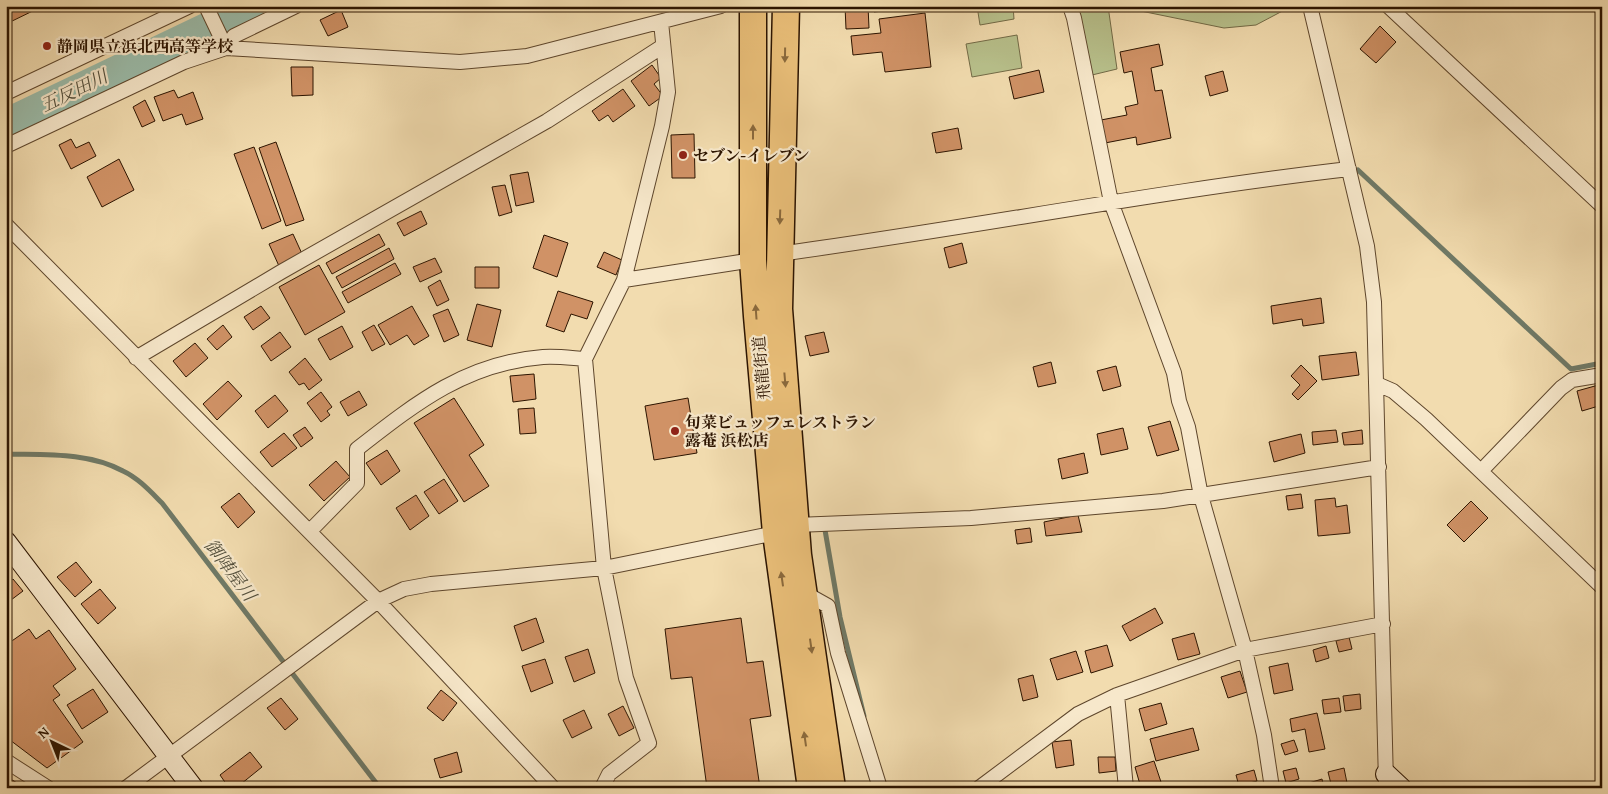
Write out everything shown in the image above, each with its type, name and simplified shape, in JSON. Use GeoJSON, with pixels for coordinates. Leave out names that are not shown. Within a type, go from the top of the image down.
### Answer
{"type":"FeatureCollection","features":[{"type":"Feature","properties":{"kind":"highway","name":"飛龍街道"},"geometry":{"type":"LineString","coordinates":[[753,6],[753,260],[786,529],[812,788]]}},
{"type":"Feature","properties":{"kind":"highway","name":"飛龍街道"},"geometry":{"type":"LineString","coordinates":[[786,6],[779,254],[786,529],[803,592],[832,788]]}},
{"type":"Feature","properties":{"kind":"street"},"geometry":{"type":"LineString","coordinates":[[6,93],[190,6]]}},
{"type":"Feature","properties":{"kind":"street"},"geometry":{"type":"LineString","coordinates":[[6,146],[184,62],[296,6]]}},
{"type":"Feature","properties":{"kind":"street"},"geometry":{"type":"LineString","coordinates":[[224,42],[460,62],[527,56],[660,22],[696,9],[721,6]]}},
{"type":"Feature","properties":{"kind":"street"},"geometry":{"type":"LineString","coordinates":[[1070,6],[1111,202],[1174,373],[1179,401],[1188,427],[1201,496],[1245,650],[1264,735],[1272,788]]}},
{"type":"Feature","properties":{"kind":"street"},"geometry":{"type":"LineString","coordinates":[[1310,6],[1368,255],[1374,302],[1383,624],[1391,783]]}},
{"type":"Feature","properties":{"kind":"street"},"geometry":{"type":"LineString","coordinates":[[1388,6],[1602,206]]}},
{"type":"Feature","properties":{"kind":"street"},"geometry":{"type":"LineString","coordinates":[[208,9],[224,42]]}},
{"type":"Feature","properties":{"kind":"street"},"geometry":{"type":"LineString","coordinates":[[602,788],[609,774],[649,742],[626,678],[604,568],[585,359],[624,280],[668,92],[660,22]]}},
{"type":"Feature","properties":{"kind":"street"},"geometry":{"type":"LineString","coordinates":[[136,358],[281,272],[547,121],[663,46]]}},
{"type":"Feature","properties":{"kind":"street"},"geometry":{"type":"LineString","coordinates":[[779,254],[983,224],[1111,202],[1349,169]]}},
{"type":"Feature","properties":{"kind":"street"},"geometry":{"type":"LineString","coordinates":[[6,225],[136,358],[310,531],[553,788]]}},
{"type":"Feature","properties":{"kind":"street"},"geometry":{"type":"LineString","coordinates":[[624,280],[753,260]]}},
{"type":"Feature","properties":{"kind":"street"},"geometry":{"type":"LineString","coordinates":[[310,531],[357,483],[357,449],[418,402],[455,381],[487,367],[509,361],[545,356],[585,359]]}},
{"type":"Feature","properties":{"kind":"street"},"geometry":{"type":"LineString","coordinates":[[1481,471],[1561,388],[1572,380],[1602,375]]}},
{"type":"Feature","properties":{"kind":"street"},"geometry":{"type":"LineString","coordinates":[[1377,384],[1392,391],[1406,402],[1602,587]]}},
{"type":"Feature","properties":{"kind":"street"},"geometry":{"type":"LineString","coordinates":[[126,788],[288,670],[378,601],[404,589],[431,584],[604,568],[786,529],[971,518],[1201,496],[1379,467]]}},
{"type":"Feature","properties":{"kind":"street"},"geometry":{"type":"LineString","coordinates":[[6,542],[193,788]]}},
{"type":"Feature","properties":{"kind":"street"},"geometry":{"type":"LineString","coordinates":[[803,592],[828,606],[838,653],[880,788]]}},
{"type":"Feature","properties":{"kind":"street"},"geometry":{"type":"LineString","coordinates":[[978,788],[1078,714],[1116,695],[1245,650],[1383,624]]}},
{"type":"Feature","properties":{"kind":"street"},"geometry":{"type":"LineString","coordinates":[[1116,695],[1126,788]]}},
{"type":"Feature","properties":{"kind":"street"},"geometry":{"type":"LineString","coordinates":[[6,761],[48,788]]}},
{"type":"Feature","properties":{"kind":"green space"},"geometry":{"type":"Polygon","coordinates":[[[977,6],[1013,6],[1014,19],[980,25],[977,6]]]}},
{"type":"Feature","properties":{"kind":"green space"},"geometry":{"type":"Polygon","coordinates":[[[1077,6],[1108,6],[1117,69],[1092,75],[1077,6]]]}},
{"type":"Feature","properties":{"kind":"green space"},"geometry":{"type":"Polygon","coordinates":[[[1129,6],[1292,6],[1256,25],[1224,28],[1131,9],[1129,6]]]}},
{"type":"Feature","properties":{"kind":"green space"},"geometry":{"type":"Polygon","coordinates":[[[1017,35],[1022,68],[972,77],[966,44],[1017,35]]]}},
{"type":"Feature","properties":{"kind":"building"},"geometry":{"type":"Polygon","coordinates":[[[6,6],[43,6],[6,24],[6,6]]]}},
{"type":"Feature","properties":{"kind":"building"},"geometry":{"type":"Polygon","coordinates":[[[845,6],[868,6],[869,28],[846,29],[845,6]]]}},
{"type":"Feature","properties":{"kind":"building"},"geometry":{"type":"Polygon","coordinates":[[[874,6],[910,6],[910,8],[874,12],[874,6]]]}},
{"type":"Feature","properties":{"kind":"building"},"geometry":{"type":"Polygon","coordinates":[[[341,10],[348,27],[328,36],[320,20],[341,10]]]}},
{"type":"Feature","properties":{"kind":"building"},"geometry":{"type":"Polygon","coordinates":[[[925,13],[931,67],[885,72],[882,52],[853,55],[851,36],[881,33],[879,19],[925,13]]]}},
{"type":"Feature","properties":{"kind":"building"},"geometry":{"type":"Polygon","coordinates":[[[1380,26],[1396,42],[1376,63],[1360,49],[1380,26]]]}},
{"type":"Feature","properties":{"kind":"building"},"geometry":{"type":"Polygon","coordinates":[[[1159,44],[1163,65],[1151,68],[1155,91],[1162,90],[1171,138],[1137,145],[1136,137],[1105,143],[1101,120],[1127,115],[1125,107],[1138,104],[1132,71],[1124,73],[1120,52],[1159,44]]]}},
{"type":"Feature","properties":{"kind":"building"},"geometry":{"type":"Polygon","coordinates":[[[652,65],[661,78],[654,84],[663,96],[649,106],[631,81],[652,65]]]}},
{"type":"Feature","properties":{"kind":"building"},"geometry":{"type":"Polygon","coordinates":[[[291,67],[313,67],[313,95],[292,96],[291,67]]]}},
{"type":"Feature","properties":{"kind":"building"},"geometry":{"type":"Polygon","coordinates":[[[1039,70],[1044,92],[1014,99],[1009,77],[1039,70]]]}},
{"type":"Feature","properties":{"kind":"building"},"geometry":{"type":"Polygon","coordinates":[[[1223,71],[1228,91],[1210,96],[1205,76],[1223,71]]]}},
{"type":"Feature","properties":{"kind":"building"},"geometry":{"type":"Polygon","coordinates":[[[623,89],[635,106],[613,122],[608,115],[599,121],[592,111],[623,89]]]}},
{"type":"Feature","properties":{"kind":"building"},"geometry":{"type":"Polygon","coordinates":[[[174,90],[178,98],[193,92],[203,119],[186,125],[182,114],[163,121],[154,97],[174,90]]]}},
{"type":"Feature","properties":{"kind":"building"},"geometry":{"type":"Polygon","coordinates":[[[145,100],[155,121],[142,127],[133,107],[145,100]]]}},
{"type":"Feature","properties":{"kind":"building"},"geometry":{"type":"Polygon","coordinates":[[[958,128],[962,149],[936,153],[932,133],[958,128]]]}},
{"type":"Feature","properties":{"kind":"building"},"geometry":{"type":"Polygon","coordinates":[[[694,134],[695,178],[672,178],[671,135],[694,134]]]}},
{"type":"Feature","properties":{"kind":"building"},"geometry":{"type":"Polygon","coordinates":[[[71,139],[76,148],[89,142],[96,156],[71,169],[59,145],[71,139]]]}},
{"type":"Feature","properties":{"kind":"building"},"geometry":{"type":"Polygon","coordinates":[[[276,142],[304,220],[286,226],[259,148],[276,142]]]}},
{"type":"Feature","properties":{"kind":"building"},"geometry":{"type":"Polygon","coordinates":[[[254,147],[281,221],[262,229],[234,154],[254,147]]]}},
{"type":"Feature","properties":{"kind":"building"},"geometry":{"type":"Polygon","coordinates":[[[119,159],[134,190],[102,207],[87,177],[119,159]]]}},
{"type":"Feature","properties":{"kind":"building"},"geometry":{"type":"Polygon","coordinates":[[[528,172],[534,202],[516,206],[510,175],[528,172]]]}},
{"type":"Feature","properties":{"kind":"building"},"geometry":{"type":"Polygon","coordinates":[[[505,185],[512,212],[499,216],[492,187],[505,185]]]}},
{"type":"Feature","properties":{"kind":"building"},"geometry":{"type":"Polygon","coordinates":[[[421,211],[427,224],[404,236],[397,223],[421,211]]]}},
{"type":"Feature","properties":{"kind":"building"},"geometry":{"type":"Polygon","coordinates":[[[293,234],[303,256],[279,266],[269,244],[293,234]]]}},
{"type":"Feature","properties":{"kind":"building"},"geometry":{"type":"Polygon","coordinates":[[[379,234],[385,245],[332,274],[326,263],[379,234]]]}},
{"type":"Feature","properties":{"kind":"building"},"geometry":{"type":"Polygon","coordinates":[[[544,235],[568,243],[557,277],[533,268],[544,235]]]}},
{"type":"Feature","properties":{"kind":"building"},"geometry":{"type":"Polygon","coordinates":[[[962,243],[967,263],[949,268],[944,248],[962,243]]]}},
{"type":"Feature","properties":{"kind":"building"},"geometry":{"type":"Polygon","coordinates":[[[389,248],[394,259],[342,288],[336,277],[389,248]]]}},
{"type":"Feature","properties":{"kind":"building"},"geometry":{"type":"Polygon","coordinates":[[[604,252],[622,260],[616,275],[597,267],[604,252]]]}},
{"type":"Feature","properties":{"kind":"building"},"geometry":{"type":"Polygon","coordinates":[[[435,258],[442,272],[420,282],[413,267],[435,258]]]}},
{"type":"Feature","properties":{"kind":"building"},"geometry":{"type":"Polygon","coordinates":[[[395,263],[401,274],[348,303],[342,292],[395,263]]]}},
{"type":"Feature","properties":{"kind":"building"},"geometry":{"type":"Polygon","coordinates":[[[319,265],[345,312],[305,335],[279,287],[319,265]]]}},
{"type":"Feature","properties":{"kind":"building"},"geometry":{"type":"Polygon","coordinates":[[[475,267],[499,267],[499,288],[475,288],[475,267]]]}},
{"type":"Feature","properties":{"kind":"building"},"geometry":{"type":"Polygon","coordinates":[[[440,280],[449,300],[437,306],[428,287],[440,280]]]}},
{"type":"Feature","properties":{"kind":"building"},"geometry":{"type":"Polygon","coordinates":[[[558,291],[593,302],[587,319],[571,314],[564,332],[546,326],[558,291]]]}},
{"type":"Feature","properties":{"kind":"building"},"geometry":{"type":"Polygon","coordinates":[[[1321,298],[1324,323],[1303,326],[1302,319],[1273,324],[1271,306],[1321,298]]]}},
{"type":"Feature","properties":{"kind":"building"},"geometry":{"type":"Polygon","coordinates":[[[477,304],[501,310],[492,347],[467,340],[477,304]]]}},
{"type":"Feature","properties":{"kind":"building"},"geometry":{"type":"Polygon","coordinates":[[[261,306],[270,318],[253,330],[244,317],[261,306]]]}},
{"type":"Feature","properties":{"kind":"building"},"geometry":{"type":"Polygon","coordinates":[[[412,306],[429,336],[414,345],[407,335],[390,345],[378,325],[412,306]]]}},
{"type":"Feature","properties":{"kind":"building"},"geometry":{"type":"Polygon","coordinates":[[[448,309],[459,335],[444,342],[433,315],[448,309]]]}},
{"type":"Feature","properties":{"kind":"building"},"geometry":{"type":"Polygon","coordinates":[[[223,325],[232,337],[217,350],[207,339],[223,325]]]}},
{"type":"Feature","properties":{"kind":"building"},"geometry":{"type":"Polygon","coordinates":[[[374,325],[385,344],[372,351],[362,332],[374,325]]]}},
{"type":"Feature","properties":{"kind":"building"},"geometry":{"type":"Polygon","coordinates":[[[342,326],[353,347],[330,360],[318,339],[342,326]]]}},
{"type":"Feature","properties":{"kind":"building"},"geometry":{"type":"Polygon","coordinates":[[[280,332],[291,347],[271,361],[261,346],[280,332]]]}},
{"type":"Feature","properties":{"kind":"building"},"geometry":{"type":"Polygon","coordinates":[[[824,332],[829,352],[810,356],[805,336],[824,332]]]}},
{"type":"Feature","properties":{"kind":"building"},"geometry":{"type":"Polygon","coordinates":[[[195,343],[208,358],[186,377],[173,361],[195,343]]]}},
{"type":"Feature","properties":{"kind":"building"},"geometry":{"type":"Polygon","coordinates":[[[1356,352],[1359,375],[1322,380],[1319,356],[1356,352]]]}},
{"type":"Feature","properties":{"kind":"building"},"geometry":{"type":"Polygon","coordinates":[[[305,358],[322,380],[309,390],[304,383],[299,385],[289,372],[305,358]]]}},
{"type":"Feature","properties":{"kind":"building"},"geometry":{"type":"Polygon","coordinates":[[[1051,362],[1056,383],[1038,387],[1033,367],[1051,362]]]}},
{"type":"Feature","properties":{"kind":"building"},"geometry":{"type":"Polygon","coordinates":[[[1301,365],[1317,381],[1298,400],[1292,394],[1300,385],[1291,376],[1301,365]]]}},
{"type":"Feature","properties":{"kind":"building"},"geometry":{"type":"Polygon","coordinates":[[[1116,366],[1121,386],[1103,391],[1097,371],[1116,366]]]}},
{"type":"Feature","properties":{"kind":"building"},"geometry":{"type":"Polygon","coordinates":[[[534,374],[536,399],[513,402],[510,376],[534,374]]]}},
{"type":"Feature","properties":{"kind":"building"},"geometry":{"type":"Polygon","coordinates":[[[228,381],[242,396],[217,420],[203,404],[228,381]]]}},
{"type":"Feature","properties":{"kind":"building"},"geometry":{"type":"Polygon","coordinates":[[[1602,384],[1602,405],[1582,411],[1577,391],[1602,384]]]}},
{"type":"Feature","properties":{"kind":"building"},"geometry":{"type":"Polygon","coordinates":[[[359,391],[367,405],[348,416],[340,402],[359,391]]]}},
{"type":"Feature","properties":{"kind":"building"},"geometry":{"type":"Polygon","coordinates":[[[321,392],[332,407],[327,411],[330,415],[321,422],[307,403],[321,392]]]}},
{"type":"Feature","properties":{"kind":"building"},"geometry":{"type":"Polygon","coordinates":[[[275,395],[288,411],[268,428],[255,411],[275,395]]]}},
{"type":"Feature","properties":{"kind":"building"},"geometry":{"type":"Polygon","coordinates":[[[454,398],[484,445],[469,455],[489,486],[464,502],[414,423],[454,398]]]}},
{"type":"Feature","properties":{"kind":"building"},"geometry":{"type":"Polygon","coordinates":[[[688,398],[697,453],[654,460],[645,406],[688,398]]]}},
{"type":"Feature","properties":{"kind":"building"},"geometry":{"type":"Polygon","coordinates":[[[534,408],[536,433],[520,434],[518,409],[534,408]]]}},
{"type":"Feature","properties":{"kind":"building"},"geometry":{"type":"Polygon","coordinates":[[[1170,421],[1179,450],[1157,456],[1148,427],[1170,421]]]}},
{"type":"Feature","properties":{"kind":"building"},"geometry":{"type":"Polygon","coordinates":[[[305,427],[313,438],[301,447],[293,435],[305,427]]]}},
{"type":"Feature","properties":{"kind":"building"},"geometry":{"type":"Polygon","coordinates":[[[1123,428],[1128,449],[1101,455],[1097,434],[1123,428]]]}},
{"type":"Feature","properties":{"kind":"building"},"geometry":{"type":"Polygon","coordinates":[[[1336,430],[1338,442],[1313,445],[1312,432],[1336,430]]]}},
{"type":"Feature","properties":{"kind":"building"},"geometry":{"type":"Polygon","coordinates":[[[1362,430],[1363,444],[1344,445],[1342,433],[1362,430]]]}},
{"type":"Feature","properties":{"kind":"building"},"geometry":{"type":"Polygon","coordinates":[[[284,433],[297,448],[272,467],[260,452],[284,433]]]}},
{"type":"Feature","properties":{"kind":"building"},"geometry":{"type":"Polygon","coordinates":[[[1301,434],[1305,453],[1274,462],[1269,442],[1301,434]]]}},
{"type":"Feature","properties":{"kind":"building"},"geometry":{"type":"Polygon","coordinates":[[[387,450],[400,471],[381,485],[366,463],[387,450]]]}},
{"type":"Feature","properties":{"kind":"building"},"geometry":{"type":"Polygon","coordinates":[[[1084,453],[1088,473],[1062,479],[1058,459],[1084,453]]]}},
{"type":"Feature","properties":{"kind":"building"},"geometry":{"type":"Polygon","coordinates":[[[336,461],[350,477],[324,501],[309,485],[336,461]]]}},
{"type":"Feature","properties":{"kind":"building"},"geometry":{"type":"Polygon","coordinates":[[[444,479],[458,501],[439,514],[424,492],[444,479]]]}},
{"type":"Feature","properties":{"kind":"building"},"geometry":{"type":"Polygon","coordinates":[[[239,493],[255,512],[238,528],[221,507],[239,493]]]}},
{"type":"Feature","properties":{"kind":"building"},"geometry":{"type":"Polygon","coordinates":[[[1301,494],[1303,508],[1288,510],[1286,496],[1301,494]]]}},
{"type":"Feature","properties":{"kind":"building"},"geometry":{"type":"Polygon","coordinates":[[[416,495],[429,516],[410,530],[396,508],[416,495]]]}},
{"type":"Feature","properties":{"kind":"building"},"geometry":{"type":"Polygon","coordinates":[[[1335,498],[1336,507],[1347,505],[1350,533],[1318,536],[1315,500],[1335,498]]]}},
{"type":"Feature","properties":{"kind":"building"},"geometry":{"type":"Polygon","coordinates":[[[1471,501],[1488,518],[1464,542],[1447,525],[1471,501]]]}},
{"type":"Feature","properties":{"kind":"building"},"geometry":{"type":"Polygon","coordinates":[[[1078,515],[1082,532],[1046,536],[1044,522],[1078,515]]]}},
{"type":"Feature","properties":{"kind":"building"},"geometry":{"type":"Polygon","coordinates":[[[1030,528],[1032,542],[1017,544],[1015,530],[1030,528]]]}},
{"type":"Feature","properties":{"kind":"building"},"geometry":{"type":"Polygon","coordinates":[[[76,562],[92,582],[75,597],[57,577],[76,562]]]}},
{"type":"Feature","properties":{"kind":"building"},"geometry":{"type":"Polygon","coordinates":[[[13,579],[23,591],[7,603],[6,584],[13,579]]]}},
{"type":"Feature","properties":{"kind":"building"},"geometry":{"type":"Polygon","coordinates":[[[100,589],[116,608],[98,624],[81,604],[100,589]]]}},
{"type":"Feature","properties":{"kind":"building"},"geometry":{"type":"Polygon","coordinates":[[[1155,608],[1163,623],[1130,641],[1122,626],[1155,608]]]}},
{"type":"Feature","properties":{"kind":"building"},"geometry":{"type":"Polygon","coordinates":[[[536,618],[544,642],[522,651],[514,626],[536,618]]]}},
{"type":"Feature","properties":{"kind":"building"},"geometry":{"type":"Polygon","coordinates":[[[741,618],[747,663],[763,661],[771,716],[750,719],[760,788],[707,788],[692,677],[671,679],[665,629],[741,618]]]}},
{"type":"Feature","properties":{"kind":"building"},"geometry":{"type":"Polygon","coordinates":[[[29,629],[36,639],[49,630],[76,669],[53,686],[60,695],[53,700],[83,742],[47,768],[6,737],[6,645],[29,629]]]}},
{"type":"Feature","properties":{"kind":"building"},"geometry":{"type":"Polygon","coordinates":[[[1194,633],[1200,654],[1178,660],[1172,639],[1194,633]]]}},
{"type":"Feature","properties":{"kind":"building"},"geometry":{"type":"Polygon","coordinates":[[[1349,637],[1352,649],[1339,652],[1336,641],[1349,637]]]}},
{"type":"Feature","properties":{"kind":"building"},"geometry":{"type":"Polygon","coordinates":[[[1107,645],[1113,666],[1091,673],[1085,651],[1107,645]]]}},
{"type":"Feature","properties":{"kind":"building"},"geometry":{"type":"Polygon","coordinates":[[[1326,646],[1329,658],[1316,662],[1313,650],[1326,646]]]}},
{"type":"Feature","properties":{"kind":"building"},"geometry":{"type":"Polygon","coordinates":[[[588,649],[595,673],[574,682],[565,657],[588,649]]]}},
{"type":"Feature","properties":{"kind":"building"},"geometry":{"type":"Polygon","coordinates":[[[1076,651],[1083,672],[1057,680],[1050,659],[1076,651]]]}},
{"type":"Feature","properties":{"kind":"building"},"geometry":{"type":"Polygon","coordinates":[[[545,659],[553,683],[531,692],[522,666],[545,659]]]}},
{"type":"Feature","properties":{"kind":"building"},"geometry":{"type":"Polygon","coordinates":[[[1288,663],[1293,690],[1274,694],[1269,667],[1288,663]]]}},
{"type":"Feature","properties":{"kind":"building"},"geometry":{"type":"Polygon","coordinates":[[[1240,671],[1247,692],[1228,698],[1221,677],[1240,671]]]}},
{"type":"Feature","properties":{"kind":"building"},"geometry":{"type":"Polygon","coordinates":[[[1033,675],[1038,697],[1023,701],[1018,679],[1033,675]]]}},
{"type":"Feature","properties":{"kind":"building"},"geometry":{"type":"Polygon","coordinates":[[[93,689],[108,712],[82,729],[67,705],[93,689]]]}},
{"type":"Feature","properties":{"kind":"building"},"geometry":{"type":"Polygon","coordinates":[[[441,690],[457,703],[443,721],[427,708],[441,690]]]}},
{"type":"Feature","properties":{"kind":"building"},"geometry":{"type":"Polygon","coordinates":[[[1360,694],[1361,709],[1345,711],[1343,696],[1360,694]]]}},
{"type":"Feature","properties":{"kind":"building"},"geometry":{"type":"Polygon","coordinates":[[[281,698],[298,719],[285,730],[267,708],[281,698]]]}},
{"type":"Feature","properties":{"kind":"building"},"geometry":{"type":"Polygon","coordinates":[[[1339,698],[1341,712],[1324,714],[1322,700],[1339,698]]]}},
{"type":"Feature","properties":{"kind":"building"},"geometry":{"type":"Polygon","coordinates":[[[1161,703],[1167,724],[1145,731],[1139,709],[1161,703]]]}},
{"type":"Feature","properties":{"kind":"building"},"geometry":{"type":"Polygon","coordinates":[[[623,706],[634,728],[619,736],[608,714],[623,706]]]}},
{"type":"Feature","properties":{"kind":"building"},"geometry":{"type":"Polygon","coordinates":[[[584,710],[592,728],[572,738],[563,720],[584,710]]]}},
{"type":"Feature","properties":{"kind":"building"},"geometry":{"type":"Polygon","coordinates":[[[1317,713],[1325,749],[1309,752],[1305,729],[1292,732],[1290,719],[1317,713]]]}},
{"type":"Feature","properties":{"kind":"building"},"geometry":{"type":"Polygon","coordinates":[[[1193,728],[1199,750],[1156,761],[1150,739],[1193,728]]]}},
{"type":"Feature","properties":{"kind":"building"},"geometry":{"type":"Polygon","coordinates":[[[1071,740],[1074,765],[1056,768],[1052,742],[1071,740]]]}},
{"type":"Feature","properties":{"kind":"building"},"geometry":{"type":"Polygon","coordinates":[[[1294,740],[1298,751],[1285,755],[1281,744],[1294,740]]]}},
{"type":"Feature","properties":{"kind":"building"},"geometry":{"type":"Polygon","coordinates":[[[250,752],[262,767],[236,788],[229,788],[220,775],[250,752]]]}},
{"type":"Feature","properties":{"kind":"building"},"geometry":{"type":"Polygon","coordinates":[[[457,752],[462,772],[440,778],[434,759],[457,752]]]}},
{"type":"Feature","properties":{"kind":"building"},"geometry":{"type":"Polygon","coordinates":[[[1098,757],[1115,757],[1116,771],[1099,773],[1098,757]]]}},
{"type":"Feature","properties":{"kind":"building"},"geometry":{"type":"Polygon","coordinates":[[[1154,761],[1161,782],[1141,788],[1135,767],[1154,761]]]}},
{"type":"Feature","properties":{"kind":"building"},"geometry":{"type":"Polygon","coordinates":[[[1296,768],[1299,779],[1286,783],[1283,771],[1296,768]]]}},
{"type":"Feature","properties":{"kind":"building"},"geometry":{"type":"Polygon","coordinates":[[[1344,768],[1348,788],[1332,788],[1328,772],[1344,768]]]}},
{"type":"Feature","properties":{"kind":"building"},"geometry":{"type":"Polygon","coordinates":[[[1254,770],[1257,781],[1239,786],[1236,775],[1254,770]]]}},
{"type":"Feature","properties":{"kind":"building"},"geometry":{"type":"Polygon","coordinates":[[[6,776],[17,783],[14,788],[6,788],[6,776]]]}},
{"type":"Feature","properties":{"kind":"building"},"geometry":{"type":"Polygon","coordinates":[[[1322,779],[1324,788],[1310,788],[1309,783],[1322,779]]]}},
{"type":"Feature","properties":{"kind":"waterway","name":"五反田川"},"geometry":{"type":"LineString","coordinates":[[6,123],[251,6]]}},
{"type":"Feature","properties":{"kind":"waterway"},"geometry":{"type":"LineString","coordinates":[[1358,170],[1571,369],[1602,363]]}},
{"type":"Feature","properties":{"kind":"waterway","name":"御陣屋川"},"geometry":{"type":"LineString","coordinates":[[6,454],[66,456],[95,460],[123,471],[144,485],[162,503],[380,788]]}},
{"type":"Feature","properties":{"kind":"waterway"},"geometry":{"type":"LineString","coordinates":[[825,530],[840,617],[864,716]]}},
{"type":"Feature","properties":{"kind":"place","name":"静岡県立浜北西高等学校"},"geometry":{"type":"Point","coordinates":[47,46]}},
{"type":"Feature","properties":{"kind":"place","name":"セブン-イレブン"},"geometry":{"type":"Point","coordinates":[683,155]}},
{"type":"Feature","properties":{"kind":"place","name":"旬菜ビュッフェレストラン 露菴 浜松店"},"geometry":{"type":"Point","coordinates":[675,431]}}]}
